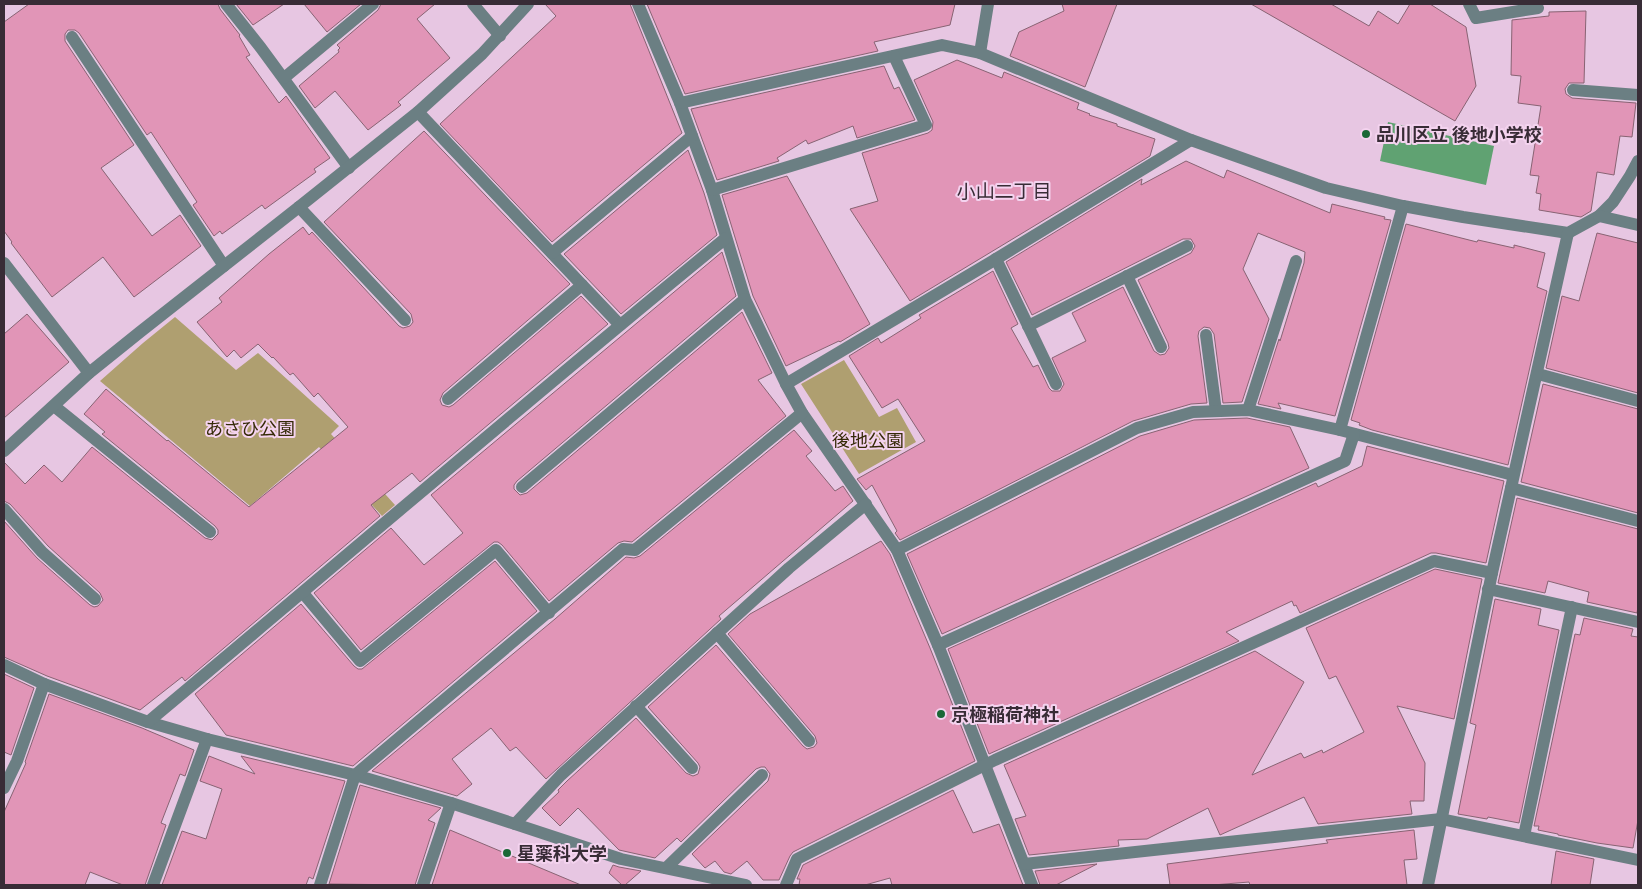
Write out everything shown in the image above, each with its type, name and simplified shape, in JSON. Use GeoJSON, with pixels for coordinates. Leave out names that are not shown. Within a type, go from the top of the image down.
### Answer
{"type":"FeatureCollection","features":[{"type":"Feature","properties":{"kind":"street"},"geometry":{"type":"LineString","coordinates":[[226,4],[284,78],[349,168]]}},
{"type":"Feature","properties":{"kind":"street"},"geometry":{"type":"LineString","coordinates":[[284,78],[373,4]]}},
{"type":"Feature","properties":{"kind":"street"},"geometry":{"type":"LineString","coordinates":[[473,4],[500,36]]}},
{"type":"Feature","properties":{"kind":"street"},"geometry":{"type":"LineString","coordinates":[[4,451],[89,373],[418,112],[482,54],[528,4]]}},
{"type":"Feature","properties":{"kind":"street"},"geometry":{"type":"LineString","coordinates":[[638,4],[680,102],[712,190],[745,299],[802,414],[897,550],[938,645],[1032,885]]}},
{"type":"Feature","properties":{"kind":"street"},"geometry":{"type":"LineString","coordinates":[[980,53],[988,4]]}},
{"type":"Feature","properties":{"kind":"street"},"geometry":{"type":"LineString","coordinates":[[1470,4],[1476,18],[1538,8]]}},
{"type":"Feature","properties":{"kind":"street"},"geometry":{"type":"LineString","coordinates":[[72,38],[224,266]]}},
{"type":"Feature","properties":{"kind":"street"},"geometry":{"type":"LineString","coordinates":[[680,102],[942,45],[980,53],[1191,140],[1326,188],[1403,206],[1568,233],[1599,216],[1613,202],[1638,160]]}},
{"type":"Feature","properties":{"kind":"street"},"geometry":{"type":"LineString","coordinates":[[712,190],[926,125],[894,56]]}},
{"type":"Feature","properties":{"kind":"street"},"geometry":{"type":"LineString","coordinates":[[1574,90],[1638,95]]}},
{"type":"Feature","properties":{"kind":"street"},"geometry":{"type":"LineString","coordinates":[[418,112],[620,324]]}},
{"type":"Feature","properties":{"kind":"street"},"geometry":{"type":"LineString","coordinates":[[552,253],[692,136]]}},
{"type":"Feature","properties":{"kind":"street"},"geometry":{"type":"LineString","coordinates":[[786,384],[996,260],[1191,140]]}},
{"type":"Feature","properties":{"kind":"street"},"geometry":{"type":"LineString","coordinates":[[1340,430],[1403,206]]}},
{"type":"Feature","properties":{"kind":"street"},"geometry":{"type":"LineString","coordinates":[[299,208],[405,320]]}},
{"type":"Feature","properties":{"kind":"street"},"geometry":{"type":"LineString","coordinates":[[1599,216],[1638,225]]}},
{"type":"Feature","properties":{"kind":"street"},"geometry":{"type":"LineString","coordinates":[[1428,885],[1488,589],[1538,374],[1568,233]]}},
{"type":"Feature","properties":{"kind":"street"},"geometry":{"type":"LineString","coordinates":[[148,722],[620,324],[726,238]]}},
{"type":"Feature","properties":{"kind":"street"},"geometry":{"type":"LineString","coordinates":[[1028,326],[1187,246]]}},
{"type":"Feature","properties":{"kind":"street"},"geometry":{"type":"LineString","coordinates":[[996,260],[1056,384]]}},
{"type":"Feature","properties":{"kind":"street"},"geometry":{"type":"LineString","coordinates":[[1248,410],[1296,261]]}},
{"type":"Feature","properties":{"kind":"street"},"geometry":{"type":"LineString","coordinates":[[4,263],[89,373]]}},
{"type":"Feature","properties":{"kind":"street"},"geometry":{"type":"LineString","coordinates":[[1127,276],[1161,348]]}},
{"type":"Feature","properties":{"kind":"street"},"geometry":{"type":"LineString","coordinates":[[448,398],[582,285]]}},
{"type":"Feature","properties":{"kind":"street"},"geometry":{"type":"LineString","coordinates":[[522,487],[745,299]]}},
{"type":"Feature","properties":{"kind":"street"},"geometry":{"type":"LineString","coordinates":[[1206,335],[1216,411]]}},
{"type":"Feature","properties":{"kind":"street"},"geometry":{"type":"LineString","coordinates":[[1538,374],[1638,401]]}},
{"type":"Feature","properties":{"kind":"street"},"geometry":{"type":"LineString","coordinates":[[54,406],[210,532]]}},
{"type":"Feature","properties":{"kind":"street"},"geometry":{"type":"LineString","coordinates":[[897,550],[1137,428],[1192,412],[1216,411],[1248,410],[1340,430],[1638,521]]}},
{"type":"Feature","properties":{"kind":"street"},"geometry":{"type":"LineString","coordinates":[[320,885],[355,776],[623,548],[635,550],[802,414]]}},
{"type":"Feature","properties":{"kind":"street"},"geometry":{"type":"LineString","coordinates":[[938,645],[1345,461],[1354,434]]}},
{"type":"Feature","properties":{"kind":"street"},"geometry":{"type":"LineString","coordinates":[[516,824],[561,775],[636,706],[789,568],[866,504]]}},
{"type":"Feature","properties":{"kind":"street"},"geometry":{"type":"LineString","coordinates":[[4,509],[42,552],[95,599]]}},
{"type":"Feature","properties":{"kind":"street"},"geometry":{"type":"LineString","coordinates":[[303,593],[360,661],[496,550],[548,613]]}},
{"type":"Feature","properties":{"kind":"street"},"geometry":{"type":"LineString","coordinates":[[786,885],[797,859],[986,765],[1434,561],[1492,574]]}},
{"type":"Feature","properties":{"kind":"street"},"geometry":{"type":"LineString","coordinates":[[1488,589],[1638,622]]}},
{"type":"Feature","properties":{"kind":"street"},"geometry":{"type":"LineString","coordinates":[[1524,836],[1572,607]]}},
{"type":"Feature","properties":{"kind":"street"},"geometry":{"type":"LineString","coordinates":[[717,633],[809,741]]}},
{"type":"Feature","properties":{"kind":"street"},"geometry":{"type":"LineString","coordinates":[[4,665],[44,684],[148,722],[451,803],[621,859],[746,885]]}},
{"type":"Feature","properties":{"kind":"street"},"geometry":{"type":"LineString","coordinates":[[4,788],[16,761],[44,684]]}},
{"type":"Feature","properties":{"kind":"street"},"geometry":{"type":"LineString","coordinates":[[636,706],[692,768]]}},
{"type":"Feature","properties":{"kind":"street"},"geometry":{"type":"LineString","coordinates":[[153,885],[207,739]]}},
{"type":"Feature","properties":{"kind":"street"},"geometry":{"type":"LineString","coordinates":[[666,868],[762,775]]}},
{"type":"Feature","properties":{"kind":"street"},"geometry":{"type":"LineString","coordinates":[[423,885],[451,803]]}},
{"type":"Feature","properties":{"kind":"street"},"geometry":{"type":"LineString","coordinates":[[1024,864],[1441,819],[1638,860]]}},
{"type":"Feature","properties":{"kind":"green space","name":"あさひ公園"},"geometry":{"type":"Polygon","coordinates":[[[175,317],[236,370],[258,353],[339,426],[331,434],[395,505],[382,516],[319,447],[250,506],[100,381],[175,317]]]}},
{"type":"Feature","properties":{"kind":"green space","name":"後地公園"},"geometry":{"type":"Polygon","coordinates":[[[844,360],[879,417],[897,408],[916,442],[859,474],[801,384],[844,360]]]}},
{"type":"Feature","properties":{"kind":"shaded area"},"geometry":{"type":"Polygon","coordinates":[[[1388,122],[1494,146],[1486,185],[1380,161],[1388,122]]]}},
{"type":"Feature","properties":{"kind":"building"},"geometry":{"type":"Polygon","coordinates":[[[29,4],[218,4],[240,35],[250,55],[246,57],[279,103],[286,96],[330,158],[314,169],[316,172],[265,209],[262,205],[222,234],[220,231],[214,236],[193,205],[197,202],[151,132],[147,135],[79,33],[75,30],[68,30],[65,34],[65,41],[134,145],[101,168],[152,236],[180,215],[201,246],[134,297],[103,257],[52,297],[4,231],[4,22],[29,4]]]}},
{"type":"Feature","properties":{"kind":"building"},"geometry":{"type":"Polygon","coordinates":[[[236,4],[284,4],[253,25],[236,4]]]}},
{"type":"Feature","properties":{"kind":"building"},"geometry":{"type":"Polygon","coordinates":[[[304,4],[361,4],[327,32],[304,4]]]}},
{"type":"Feature","properties":{"kind":"building"},"geometry":{"type":"Polygon","coordinates":[[[381,4],[435,4],[417,19],[450,58],[398,102],[401,105],[368,130],[335,91],[315,108],[299,86],[339,52],[340,48],[337,45],[378,10],[381,4]]]}},
{"type":"Feature","properties":{"kind":"building"},"geometry":{"type":"Polygon","coordinates":[[[545,4],[630,4],[682,133],[552,242],[440,124],[556,16],[545,4]]]}},
{"type":"Feature","properties":{"kind":"building"},"geometry":{"type":"Polygon","coordinates":[[[647,4],[955,4],[950,25],[874,42],[878,51],[685,94],[647,4]]]}},
{"type":"Feature","properties":{"kind":"building"},"geometry":{"type":"Polygon","coordinates":[[[1062,4],[1117,4],[1085,87],[1010,56],[1019,32],[1064,11],[1062,4]]]}},
{"type":"Feature","properties":{"kind":"building"},"geometry":{"type":"Polygon","coordinates":[[[1251,4],[1331,4],[1369,26],[1378,11],[1398,24],[1410,4],[1430,4],[1466,27],[1476,86],[1455,121],[1251,4]]]}},
{"type":"Feature","properties":{"kind":"building"},"geometry":{"type":"Polygon","coordinates":[[[1586,11],[1584,83],[1569,83],[1565,89],[1566,94],[1572,98],[1636,103],[1632,137],[1620,136],[1614,175],[1597,172],[1591,211],[1581,217],[1539,210],[1541,194],[1536,193],[1539,176],[1530,175],[1541,106],[1518,103],[1521,76],[1511,75],[1512,20],[1549,16],[1549,12],[1586,11]]]}},
{"type":"Feature","properties":{"kind":"building"},"geometry":{"type":"Polygon","coordinates":[[[957,60],[1002,78],[1004,72],[1079,103],[1077,109],[1089,115],[1155,139],[1150,156],[910,301],[850,209],[878,201],[862,153],[928,133],[932,130],[933,122],[914,80],[957,60]]]}},
{"type":"Feature","properties":{"kind":"building"},"geometry":{"type":"Polygon","coordinates":[[[884,66],[894,89],[899,87],[915,120],[857,138],[853,126],[808,144],[806,140],[777,158],[779,161],[717,180],[691,109],[884,66]]]}},
{"type":"Feature","properties":{"kind":"building"},"geometry":{"type":"Polygon","coordinates":[[[424,131],[570,284],[443,393],[440,400],[442,405],[449,407],[453,405],[581,296],[608,324],[420,482],[412,473],[371,505],[380,516],[185,681],[182,677],[140,710],[47,676],[4,657],[4,521],[37,558],[90,605],[98,606],[103,600],[100,593],[48,546],[10,504],[4,501],[4,462],[25,484],[44,465],[62,482],[92,447],[205,538],[212,540],[218,534],[215,526],[102,434],[105,432],[84,414],[106,389],[249,507],[348,427],[318,393],[314,397],[293,373],[290,375],[258,344],[241,358],[234,350],[227,357],[197,322],[222,302],[219,298],[303,227],[309,235],[312,232],[399,326],[403,328],[410,326],[413,322],[411,314],[324,222],[424,131]]]}},
{"type":"Feature","properties":{"kind":"building"},"geometry":{"type":"Polygon","coordinates":[[[688,150],[717,235],[621,314],[564,254],[688,150]]]}},
{"type":"Feature","properties":{"kind":"building"},"geometry":{"type":"Polygon","coordinates":[[[1186,161],[1224,178],[1227,170],[1330,213],[1332,204],[1391,220],[1335,416],[1278,403],[1281,409],[1258,404],[1279,339],[1280,341],[1304,263],[1305,252],[1258,233],[1243,269],[1269,319],[1242,402],[1223,403],[1214,334],[1210,328],[1204,327],[1199,331],[1198,336],[1207,403],[1191,404],[1133,421],[900,540],[872,485],[866,490],[857,479],[925,441],[898,399],[882,408],[849,356],[878,338],[881,343],[921,318],[919,315],[993,271],[1018,324],[1011,328],[1033,367],[1038,365],[1052,391],[1060,391],[1064,384],[1052,358],[1086,341],[1072,313],[1123,287],[1154,351],[1160,355],[1165,354],[1169,348],[1168,343],[1138,280],[1191,253],[1195,246],[1191,239],[1183,239],[1032,315],[1006,262],[1142,179],[1141,185],[1186,161]]]}},
{"type":"Feature","properties":{"kind":"building"},"geometry":{"type":"Polygon","coordinates":[[[787,176],[870,324],[840,342],[786,366],[753,296],[722,195],[787,176]]]}},
{"type":"Feature","properties":{"kind":"building"},"geometry":{"type":"Polygon","coordinates":[[[1406,224],[1477,242],[1478,240],[1514,248],[1514,245],[1545,253],[1537,287],[1547,291],[1508,465],[1372,430],[1351,420],[1406,224]]]}},
{"type":"Feature","properties":{"kind":"building"},"geometry":{"type":"Polygon","coordinates":[[[1597,233],[1638,243],[1638,393],[1546,368],[1562,296],[1579,301],[1597,233]]]}},
{"type":"Feature","properties":{"kind":"building"},"geometry":{"type":"Polygon","coordinates":[[[722,252],[736,296],[517,481],[514,489],[520,495],[527,493],[742,312],[772,373],[758,380],[786,416],[632,542],[624,541],[618,543],[549,601],[502,545],[494,542],[361,650],[314,593],[391,528],[424,565],[463,533],[431,495],[722,252]]]}},
{"type":"Feature","properties":{"kind":"building"},"geometry":{"type":"Polygon","coordinates":[[[27,314],[69,362],[4,418],[4,334],[27,314]]]}},
{"type":"Feature","properties":{"kind":"building"},"geometry":{"type":"Polygon","coordinates":[[[1543,384],[1638,409],[1638,513],[1521,482],[1543,384]]]}},
{"type":"Feature","properties":{"kind":"building"},"geometry":{"type":"Polygon","coordinates":[[[1247,418],[1290,427],[1309,468],[942,634],[907,554],[1140,436],[1194,420],[1247,418]]]}},
{"type":"Feature","properties":{"kind":"building"},"geometry":{"type":"Polygon","coordinates":[[[794,430],[812,451],[806,456],[835,491],[843,486],[853,501],[719,616],[721,619],[546,779],[516,747],[510,751],[491,728],[452,759],[472,784],[457,796],[372,771],[555,619],[626,557],[634,558],[640,556],[794,430]]]}},
{"type":"Feature","properties":{"kind":"building"},"geometry":{"type":"Polygon","coordinates":[[[1367,446],[1504,481],[1486,563],[1431,553],[1300,613],[1292,601],[1226,632],[1239,641],[989,754],[948,649],[1316,483],[1318,487],[1362,466],[1367,446]]]}},
{"type":"Feature","properties":{"kind":"building"},"geometry":{"type":"Polygon","coordinates":[[[1517,498],[1638,529],[1637,613],[1587,602],[1589,592],[1548,581],[1545,593],[1498,583],[1517,498]]]}},
{"type":"Feature","properties":{"kind":"building"},"geometry":{"type":"Polygon","coordinates":[[[881,541],[890,554],[975,761],[793,852],[779,880],[763,880],[747,861],[731,874],[724,872],[715,861],[705,868],[692,854],[768,781],[770,774],[765,767],[756,769],[681,842],[677,838],[655,858],[619,850],[578,808],[560,826],[542,808],[559,792],[558,790],[567,781],[636,718],[686,773],[693,776],[698,774],[700,767],[698,763],[648,707],[716,645],[803,746],[807,749],[814,747],[817,743],[815,736],[728,634],[750,614],[881,541]]]}},
{"type":"Feature","properties":{"kind":"building"},"geometry":{"type":"Polygon","coordinates":[[[495,561],[537,611],[353,766],[226,735],[195,694],[301,604],[354,666],[362,669],[495,561]]]}},
{"type":"Feature","properties":{"kind":"building"},"geometry":{"type":"Polygon","coordinates":[[[1435,569],[1482,579],[1454,719],[1397,706],[1425,763],[1424,801],[1410,801],[1412,814],[1318,824],[1304,797],[1220,835],[1208,808],[1147,839],[1118,840],[1119,846],[1029,855],[1015,819],[1026,816],[1004,765],[1255,651],[1304,682],[1252,775],[1301,753],[1304,758],[1322,750],[1323,753],[1364,732],[1336,676],[1329,679],[1306,628],[1435,569]]]}},
{"type":"Feature","properties":{"kind":"building"},"geometry":{"type":"Polygon","coordinates":[[[1495,599],[1541,609],[1538,625],[1559,630],[1519,823],[1458,814],[1476,725],[1470,723],[1495,599]]]}},
{"type":"Feature","properties":{"kind":"building"},"geometry":{"type":"Polygon","coordinates":[[[1584,618],[1633,629],[1631,636],[1638,637],[1638,820],[1633,848],[1558,835],[1538,830],[1539,826],[1534,826],[1575,634],[1580,635],[1584,618]]]}},
{"type":"Feature","properties":{"kind":"building"},"geometry":{"type":"Polygon","coordinates":[[[4,674],[34,688],[11,755],[4,752],[4,674]]]}},
{"type":"Feature","properties":{"kind":"building"},"geometry":{"type":"Polygon","coordinates":[[[49,694],[142,728],[194,750],[185,776],[180,774],[161,823],[166,825],[145,885],[123,885],[90,872],[85,885],[4,885],[4,812],[26,763],[49,694]]]}},
{"type":"Feature","properties":{"kind":"building"},"geometry":{"type":"Polygon","coordinates":[[[209,756],[255,774],[241,756],[345,781],[313,879],[309,877],[306,885],[162,885],[182,831],[206,839],[222,789],[200,781],[209,756]]]}},
{"type":"Feature","properties":{"kind":"building"},"geometry":{"type":"Polygon","coordinates":[[[360,785],[441,808],[428,820],[435,823],[415,885],[329,884],[360,785]]]}},
{"type":"Feature","properties":{"kind":"building"},"geometry":{"type":"Polygon","coordinates":[[[953,790],[973,833],[999,824],[1023,885],[892,885],[890,878],[865,885],[799,885],[800,879],[797,879],[803,865],[953,790]]]}},
{"type":"Feature","properties":{"kind":"building"},"geometry":{"type":"Polygon","coordinates":[[[450,830],[581,885],[432,885],[450,830]]]}},
{"type":"Feature","properties":{"kind":"building"},"geometry":{"type":"Polygon","coordinates":[[[1414,830],[1417,859],[1404,860],[1407,885],[1250,885],[1249,882],[1213,885],[1170,885],[1167,864],[1328,843],[1326,840],[1414,830]]]}},
{"type":"Feature","properties":{"kind":"building"},"geometry":{"type":"Polygon","coordinates":[[[1556,851],[1594,859],[1590,885],[1551,885],[1556,851]]]}},
{"type":"Feature","properties":{"kind":"building"},"geometry":{"type":"Polygon","coordinates":[[[1097,864],[1056,885],[1040,885],[1035,871],[1097,864]]]}},
{"type":"Feature","properties":{"kind":"building"},"geometry":{"type":"Polygon","coordinates":[[[613,865],[641,871],[625,885],[622,885],[609,873],[613,865]]]}},
{"type":"Feature","properties":{"kind":"place","name":"品川区立 後地小学校"},"geometry":{"type":"Point","coordinates":[1366,134]}},
{"type":"Feature","properties":{"kind":"place","name":"京極稲荷神社"},"geometry":{"type":"Point","coordinates":[941,714]}},
{"type":"Feature","properties":{"kind":"place","name":"星薬科大学"},"geometry":{"type":"Point","coordinates":[507,853]}},
{"type":"Feature","properties":{"kind":"district","name":"小山二丁目"},"geometry":{"type":"Point","coordinates":[1004,191]}}]}
